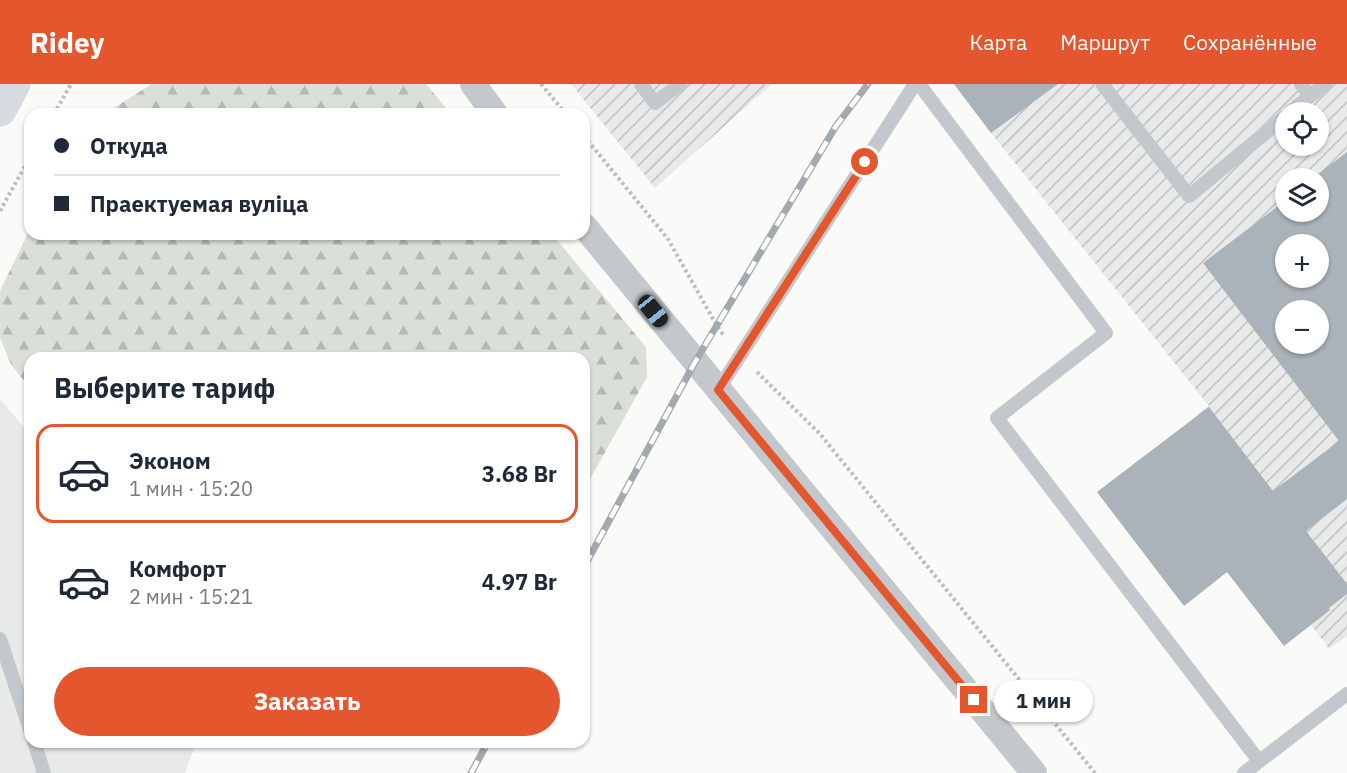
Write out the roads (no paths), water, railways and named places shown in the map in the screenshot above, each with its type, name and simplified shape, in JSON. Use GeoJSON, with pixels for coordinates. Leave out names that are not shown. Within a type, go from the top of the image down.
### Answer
{"type":"FeatureCollection","features":[{"type":"Feature","properties":{"kind":"main road"},"geometry":{"type":"LineString","coordinates":[[0,111],[14,84]]}},
{"type":"Feature","properties":{"kind":"street"},"geometry":{"type":"LineString","coordinates":[[473,84],[491,108]]}},
{"type":"Feature","properties":{"kind":"street"},"geometry":{"type":"LineString","coordinates":[[590,233],[1034,773]]}},
{"type":"Feature","properties":{"kind":"lane"},"geometry":{"type":"LineString","coordinates":[[641,84],[655,103],[680,84]]}},
{"type":"Feature","properties":{"kind":"lane"},"geometry":{"type":"LineString","coordinates":[[718,390],[917,84],[1106,333],[997,418],[1259,761]]}},
{"type":"Feature","properties":{"kind":"lane"},"geometry":{"type":"LineString","coordinates":[[1104,84],[1188,196],[1275,125]]}},
{"type":"Feature","properties":{"kind":"lane"},"geometry":{"type":"LineString","coordinates":[[1301,84],[1310,96]]}},
{"type":"Feature","properties":{"kind":"lane"},"geometry":{"type":"LineString","coordinates":[[1302,102],[1325,84]]}},
{"type":"Feature","properties":{"kind":"lane"},"geometry":{"type":"LineString","coordinates":[[0,639],[24,712]]}},
{"type":"Feature","properties":{"kind":"lane"},"geometry":{"type":"LineString","coordinates":[[1244,773],[1347,693]]}},
{"type":"Feature","properties":{"kind":"lane"},"geometry":{"type":"LineString","coordinates":[[36,748],[44,773]]}},
{"type":"Feature","properties":{"kind":"railway"},"geometry":{"type":"LineString","coordinates":[[590,556],[695,362],[836,126],[868,84]]}},
{"type":"Feature","properties":{"kind":"railway"},"geometry":{"type":"LineString","coordinates":[[471,773],[485,748]]}}]}
